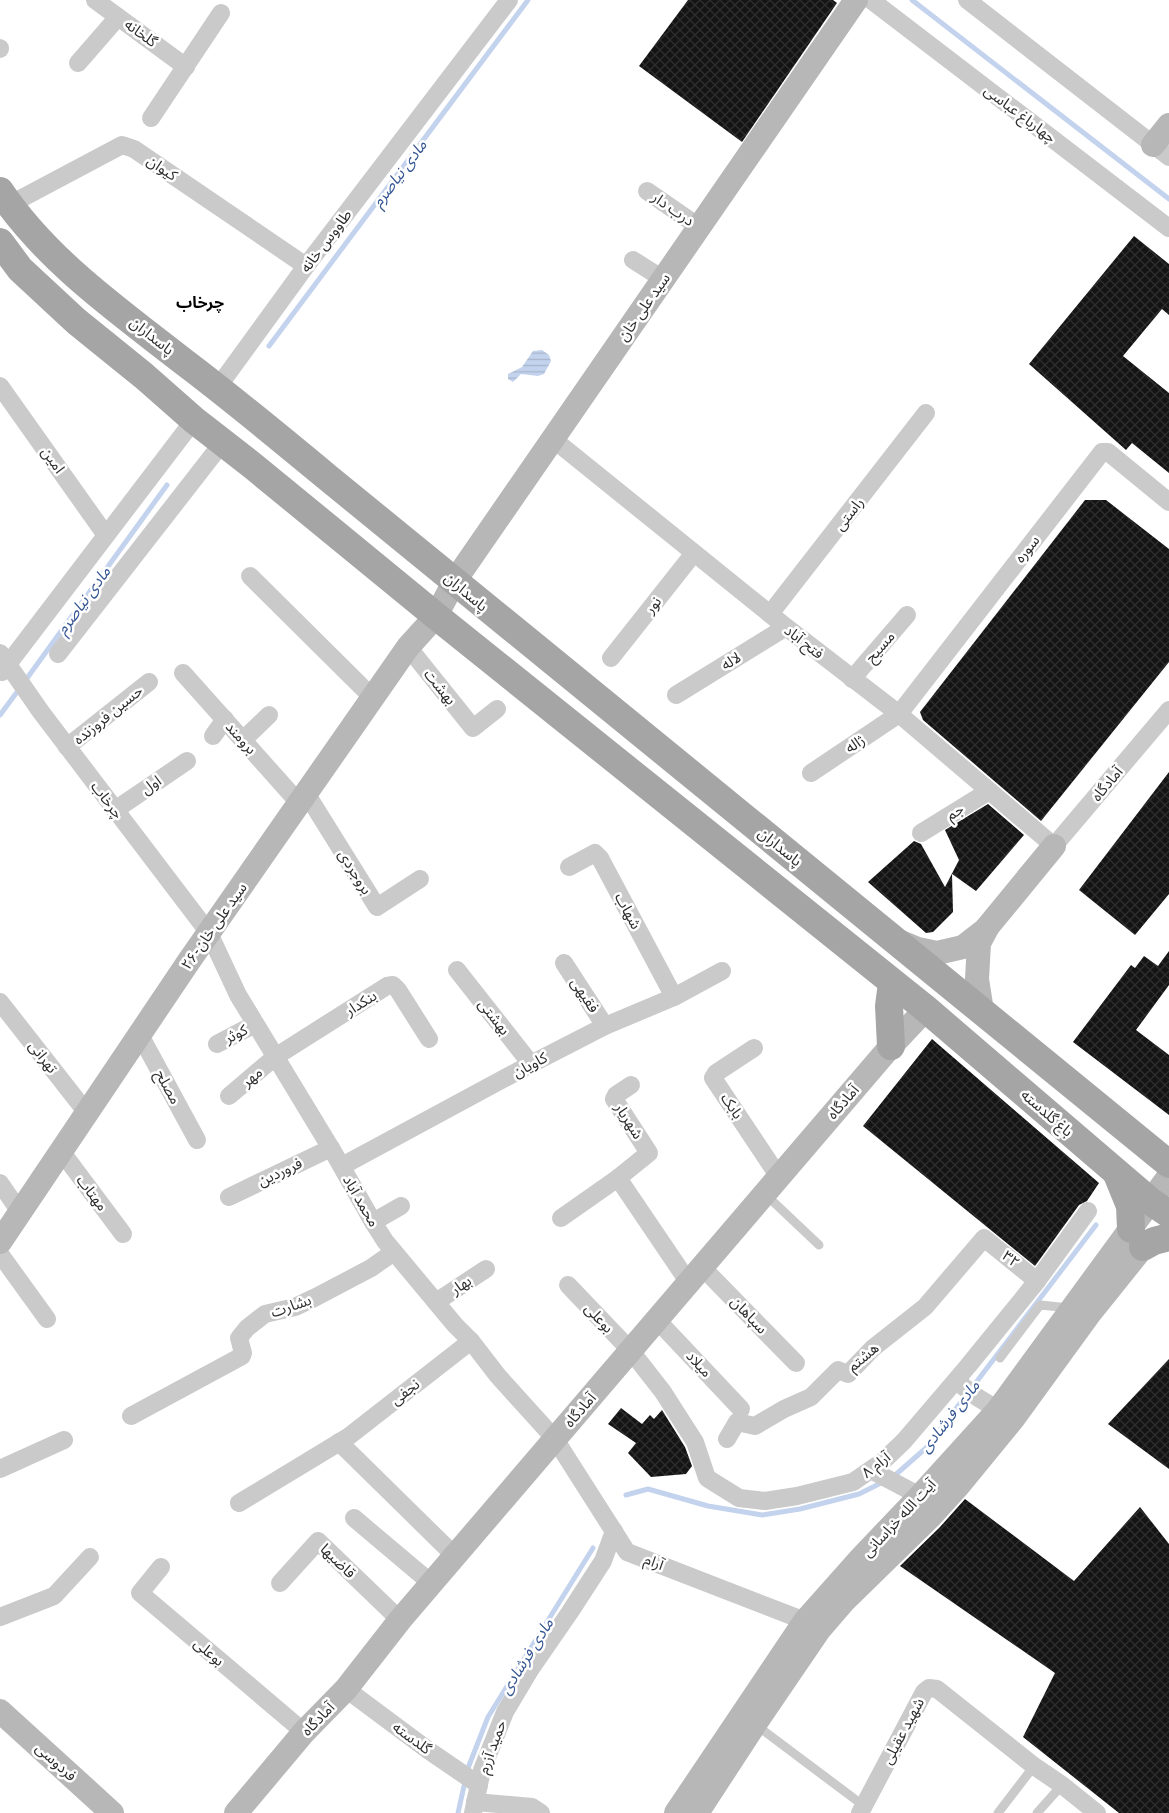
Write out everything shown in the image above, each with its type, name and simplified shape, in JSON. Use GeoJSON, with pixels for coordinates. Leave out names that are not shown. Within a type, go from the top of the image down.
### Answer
{"type":"FeatureCollection","features":[{"type":"Feature","properties":{"kind":"main road","name":"سید علی خان"},"geometry":{"type":"LineString","coordinates":[[436,616],[454,582],[856,0]]}},
{"type":"Feature","properties":{"kind":"main road"},"geometry":{"type":"LineString","coordinates":[[1161,151],[1169,125]]}},
{"type":"Feature","properties":{"kind":"main road","name":"پاسداران"},"geometry":{"type":"LineString","coordinates":[[5,198],[48,248],[98,295],[218,387],[493,614],[944,980]]}},
{"type":"Feature","properties":{"kind":"main road"},"geometry":{"type":"LineString","coordinates":[[0,242],[20,269],[69,315],[144,376],[194,420],[885,977],[926,1009],[944,980],[1169,1164]]}},
{"type":"Feature","properties":{"kind":"main road"},"geometry":{"type":"LineString","coordinates":[[475,648],[459,628],[463,618],[470,612],[493,614]]}},
{"type":"Feature","properties":{"kind":"main road","name":"۲۶-سید علی خان"},"geometry":{"type":"LineString","coordinates":[[0,1242],[302,798],[408,647],[436,616]]}},
{"type":"Feature","properties":{"kind":"main road","name":"آمادگاه"},"geometry":{"type":"LineString","coordinates":[[895,940],[918,949],[937,953],[963,947],[988,926],[1054,846]]}},
{"type":"Feature","properties":{"kind":"main road","name":"آمادگاه"},"geometry":{"type":"LineString","coordinates":[[982,1011],[977,979],[979,943],[988,926]]}},
{"type":"Feature","properties":{"kind":"main road"},"geometry":{"type":"LineString","coordinates":[[891,1046],[890,1006],[885,977],[901,958],[895,940]]}},
{"type":"Feature","properties":{"kind":"main road","name":"آمادگاه"},"geometry":{"type":"LineString","coordinates":[[236,1813],[304,1732],[346,1689],[431,1583],[631,1352],[891,1046],[926,1009]]}},
{"type":"Feature","properties":{"kind":"main road","name":"باغ گلدسته"},"geometry":{"type":"LineString","coordinates":[[926,1009],[1160,1208]]}},
{"type":"Feature","properties":{"kind":"main road"},"geometry":{"type":"LineString","coordinates":[[1117,1173],[1130,1206],[1135,1245]]}},
{"type":"Feature","properties":{"kind":"main road"},"geometry":{"type":"LineString","coordinates":[[1135,1245],[1160,1208],[1169,1176]]}},
{"type":"Feature","properties":{"kind":"main road"},"geometry":{"type":"LineString","coordinates":[[1135,1245],[1169,1237]]}},
{"type":"Feature","properties":{"kind":"main road","name":"آیت الله خراسانی"},"geometry":{"type":"LineString","coordinates":[[676,1813],[754,1723],[805,1621],[998,1410],[1072,1309],[1135,1245]]}},
{"type":"Feature","properties":{"kind":"main road","name":"آیت الله خراسانی"},"geometry":{"type":"LineString","coordinates":[[698,1813],[754,1723],[819,1630],[844,1601],[959,1485],[1013,1420],[1090,1313],[1135,1245]]}},
{"type":"Feature","properties":{"kind":"main road","name":"فردوسی"},"geometry":{"type":"LineString","coordinates":[[0,1711],[112,1813]]}},
{"type":"Feature","properties":{"kind":"main road","name":"فردوسی"},"geometry":{"type":"LineString","coordinates":[[0,1732],[92,1813]]}},
{"type":"Feature","properties":{"kind":"street","name":"گلخانه"},"geometry":{"type":"LineString","coordinates":[[95,0],[186,67]]}},
{"type":"Feature","properties":{"kind":"street","name":"طاووس خانه"},"geometry":{"type":"LineString","coordinates":[[218,387],[306,266],[509,0]]}},
{"type":"Feature","properties":{"kind":"street","name":"چهارباغ عباسی"},"geometry":{"type":"LineString","coordinates":[[872,0],[1169,228]]}},
{"type":"Feature","properties":{"kind":"street"},"geometry":{"type":"LineString","coordinates":[[967,0],[1161,151]]}},
{"type":"Feature","properties":{"kind":"street"},"geometry":{"type":"LineString","coordinates":[[151,118],[221,13]]}},
{"type":"Feature","properties":{"kind":"street"},"geometry":{"type":"LineString","coordinates":[[78,63],[118,17]]}},
{"type":"Feature","properties":{"kind":"street","name":"کیوان"},"geometry":{"type":"LineString","coordinates":[[5,198],[122,145],[134,149],[306,266]]}},
{"type":"Feature","properties":{"kind":"street","name":"درب دار"},"geometry":{"type":"LineString","coordinates":[[647,191],[698,227]]}},
{"type":"Feature","properties":{"kind":"street"},"geometry":{"type":"LineString","coordinates":[[633,260],[663,279]]}},
{"type":"Feature","properties":{"kind":"street","name":"امین"},"geometry":{"type":"LineString","coordinates":[[0,386],[105,534]]}},
{"type":"Feature","properties":{"kind":"street","name":"راستی"},"geometry":{"type":"LineString","coordinates":[[770,614],[926,413]]}},
{"type":"Feature","properties":{"kind":"street"},"geometry":{"type":"LineString","coordinates":[[2,664],[194,420]]}},
{"type":"Feature","properties":{"kind":"street","name":"فتح آباد"},"geometry":{"type":"LineString","coordinates":[[553,438],[852,680],[899,714],[1054,846]]}},
{"type":"Feature","properties":{"kind":"street"},"geometry":{"type":"LineString","coordinates":[[58,654],[223,442]]}},
{"type":"Feature","properties":{"kind":"street","name":"سوره"},"geometry":{"type":"LineString","coordinates":[[899,714],[1102,452],[1108,452],[1169,502]]}},
{"type":"Feature","properties":{"kind":"street","name":"نور"},"geometry":{"type":"LineString","coordinates":[[611,658],[694,553]]}},
{"type":"Feature","properties":{"kind":"street"},"geometry":{"type":"LineString","coordinates":[[250,576],[372,698]]}},
{"type":"Feature","properties":{"kind":"street","name":"مسیح"},"geometry":{"type":"LineString","coordinates":[[852,680],[907,615]]}},
{"type":"Feature","properties":{"kind":"street","name":"لاله"},"geometry":{"type":"LineString","coordinates":[[676,695],[786,627]]}},
{"type":"Feature","properties":{"kind":"street","name":"بهشت"},"geometry":{"type":"LineString","coordinates":[[408,647],[468,732],[497,709]]}},
{"type":"Feature","properties":{"kind":"street","name":"چرخاب"},"geometry":{"type":"LineString","coordinates":[[2,664],[41,712],[209,933]]}},
{"type":"Feature","properties":{"kind":"street","name":"برومند"},"geometry":{"type":"LineString","coordinates":[[183,673],[243,740],[302,798]]}},
{"type":"Feature","properties":{"kind":"street","name":"حسین فروزنده"},"geometry":{"type":"LineString","coordinates":[[67,747],[149,682]]}},
{"type":"Feature","properties":{"kind":"street","name":"آمادگاه"},"geometry":{"type":"LineString","coordinates":[[1054,846],[1169,710]]}},
{"type":"Feature","properties":{"kind":"street","name":"ژاله"},"geometry":{"type":"LineString","coordinates":[[810,773],[899,714]]}},
{"type":"Feature","properties":{"kind":"street"},"geometry":{"type":"LineString","coordinates":[[243,740],[270,715]]}},
{"type":"Feature","properties":{"kind":"street"},"geometry":{"type":"LineString","coordinates":[[214,736],[225,719]]}},
{"type":"Feature","properties":{"kind":"street","name":"اول"},"geometry":{"type":"LineString","coordinates":[[115,810],[187,761]]}},
{"type":"Feature","properties":{"kind":"street","name":"جم"},"geometry":{"type":"LineString","coordinates":[[921,833],[989,791]]}},
{"type":"Feature","properties":{"kind":"street","name":"بروجردی"},"geometry":{"type":"LineString","coordinates":[[302,798],[377,907],[420,879]]}},
{"type":"Feature","properties":{"kind":"street","name":"شهاب"},"geometry":{"type":"LineString","coordinates":[[569,868],[595,853],[600,858],[674,996]]}},
{"type":"Feature","properties":{"kind":"street","name":"محمد آباد"},"geometry":{"type":"LineString","coordinates":[[209,933],[238,995],[342,1166],[372,1222],[394,1252],[471,1341],[498,1376],[555,1439]]}},
{"type":"Feature","properties":{"kind":"street","name":"فقیهی"},"geometry":{"type":"LineString","coordinates":[[564,963],[605,1026]]}},
{"type":"Feature","properties":{"kind":"street","name":"بهشتی"},"geometry":{"type":"LineString","coordinates":[[457,970],[531,1064]]}},
{"type":"Feature","properties":{"kind":"street","name":"کاویان"},"geometry":{"type":"LineString","coordinates":[[342,1166],[605,1026],[674,996],[722,971]]}},
{"type":"Feature","properties":{"kind":"street","name":"بنکدار"},"geometry":{"type":"LineString","coordinates":[[275,1057],[387,986],[393,986],[398,990],[429,1039]]}},
{"type":"Feature","properties":{"kind":"street","name":"تهرانی"},"geometry":{"type":"LineString","coordinates":[[0,1002],[87,1113]]}},
{"type":"Feature","properties":{"kind":"street","name":"کوثر"},"geometry":{"type":"LineString","coordinates":[[216,1044],[255,1024]]}},
{"type":"Feature","properties":{"kind":"street","name":"مصلح"},"geometry":{"type":"LineString","coordinates":[[140,1034],[197,1140]]}},
{"type":"Feature","properties":{"kind":"street","name":"بابک"},"geometry":{"type":"LineString","coordinates":[[754,1048],[716,1072],[713,1078],[772,1186]]}},
{"type":"Feature","properties":{"kind":"street","name":"مهر"},"geometry":{"type":"LineString","coordinates":[[229,1096],[275,1057]]}},
{"type":"Feature","properties":{"kind":"street","name":"شهریار"},"geometry":{"type":"LineString","coordinates":[[561,1218],[618,1178],[649,1153],[614,1099],[616,1095],[631,1085]]}},
{"type":"Feature","properties":{"kind":"street","name":"فروردین"},"geometry":{"type":"LineString","coordinates":[[229,1196],[331,1148]]}},
{"type":"Feature","properties":{"kind":"street","name":"مهتاب"},"geometry":{"type":"LineString","coordinates":[[61,1152],[123,1234]]}},
{"type":"Feature","properties":{"kind":"street"},"geometry":{"type":"LineString","coordinates":[[618,1178],[695,1275]]}},
{"type":"Feature","properties":{"kind":"street"},"geometry":{"type":"LineString","coordinates":[[0,1183],[20,1212]]}},
{"type":"Feature","properties":{"kind":"street"},"geometry":{"type":"LineString","coordinates":[[372,1222],[401,1206]]}},
{"type":"Feature","properties":{"kind":"street","name":"۸ آرام"},"geometry":{"type":"LineString","coordinates":[[631,1352],[664,1392],[694,1442],[707,1478],[739,1498],[765,1502],[853,1482],[882,1462],[904,1441],[1037,1281],[1088,1211]]}},
{"type":"Feature","properties":{"kind":"street","name":"۳۲"},"geometry":{"type":"LineString","coordinates":[[984,1238],[1037,1281]]}},
{"type":"Feature","properties":{"kind":"street","name":"هشتم"},"geometry":{"type":"LineString","coordinates":[[727,1439],[737,1422],[755,1426],[811,1397],[838,1370],[848,1374],[873,1348],[925,1307],[984,1238]]}},
{"type":"Feature","properties":{"kind":"street","name":"بشارت"},"geometry":{"type":"LineString","coordinates":[[131,1416],[242,1356],[239,1338],[247,1328],[265,1314],[295,1307],[316,1297],[371,1268],[394,1252]]}},
{"type":"Feature","properties":{"kind":"street"},"geometry":{"type":"LineString","coordinates":[[0,1254],[47,1319]]}},
{"type":"Feature","properties":{"kind":"street","name":"بهار"},"geometry":{"type":"LineString","coordinates":[[436,1302],[486,1269]]}},
{"type":"Feature","properties":{"kind":"street","name":"سپاهان"},"geometry":{"type":"LineString","coordinates":[[695,1275],[796,1363]]}},
{"type":"Feature","properties":{"kind":"street","name":"بوعلی"},"geometry":{"type":"LineString","coordinates":[[568,1285],[631,1352]]}},
{"type":"Feature","properties":{"kind":"street","name":"میلاد"},"geometry":{"type":"LineString","coordinates":[[657,1320],[741,1409]]}},
{"type":"Feature","properties":{"kind":"street","name":"نجفی"},"geometry":{"type":"LineString","coordinates":[[239,1503],[348,1437],[471,1341]]}},
{"type":"Feature","properties":{"kind":"street"},"geometry":{"type":"LineString","coordinates":[[956,1380],[977,1397],[998,1410]]}},
{"type":"Feature","properties":{"kind":"street","name":"آرام"},"geometry":{"type":"LineString","coordinates":[[555,1439],[627,1552],[805,1621]]}},
{"type":"Feature","properties":{"kind":"street"},"geometry":{"type":"LineString","coordinates":[[0,1469],[64,1440]]}},
{"type":"Feature","properties":{"kind":"street"},"geometry":{"type":"LineString","coordinates":[[339,1442],[455,1556]]}},
{"type":"Feature","properties":{"kind":"street"},"geometry":{"type":"LineString","coordinates":[[870,1470],[920,1496]]}},
{"type":"Feature","properties":{"kind":"street"},"geometry":{"type":"LineString","coordinates":[[354,1518],[431,1583]]}},
{"type":"Feature","properties":{"kind":"street","name":"حمید آزرم"},"geometry":{"type":"LineString","coordinates":[[476,1800],[482,1770],[505,1712],[530,1670],[603,1561],[614,1531]]}},
{"type":"Feature","properties":{"kind":"street","name":"قاضیها"},"geometry":{"type":"LineString","coordinates":[[280,1583],[318,1541],[400,1620]]}},
{"type":"Feature","properties":{"kind":"street"},"geometry":{"type":"LineString","coordinates":[[0,1617],[54,1596],[90,1557]]}},
{"type":"Feature","properties":{"kind":"street","name":"بوعلی"},"geometry":{"type":"LineString","coordinates":[[161,1567],[140,1593],[304,1732]]}},
{"type":"Feature","properties":{"kind":"street","name":"شهید عقیلی"},"geometry":{"type":"LineString","coordinates":[[862,1809],[924,1692],[929,1688],[937,1688],[1034,1766],[1062,1785],[1097,1813]]}},
{"type":"Feature","properties":{"kind":"street","name":"گلدسته"},"geometry":{"type":"LineString","coordinates":[[346,1689],[428,1750],[476,1800]]}},
{"type":"Feature","properties":{"kind":"street"},"geometry":{"type":"LineString","coordinates":[[476,1800],[532,1807],[540,1813]]}},
{"type":"Feature","properties":{"kind":"lane"},"geometry":{"type":"LineString","coordinates":[[772,1186],[819,1245]]}},
{"type":"Feature","properties":{"kind":"lane"},"geometry":{"type":"LineString","coordinates":[[1000,1358],[1040,1305],[1072,1309]]}},
{"type":"Feature","properties":{"kind":"lane"},"geometry":{"type":"LineString","coordinates":[[754,1723],[862,1809]]}},
{"type":"Feature","properties":{"kind":"lane"},"geometry":{"type":"LineString","coordinates":[[998,1813],[1034,1766]]}},
{"type":"Feature","properties":{"kind":"lane"},"geometry":{"type":"LineString","coordinates":[[1037,1813],[1062,1785]]}},
{"type":"Feature","properties":{"kind":"water"},"geometry":{"type":"Polygon","coordinates":[[[542,350],[549,355],[551,361],[544,374],[538,376],[521,374],[513,382],[508,379],[508,374],[522,367],[533,351],[542,350]]]}},
{"type":"Feature","properties":{"kind":"building"},"geometry":{"type":"Polygon","coordinates":[[[688,0],[833,0],[837,3],[742,142],[639,66],[688,0]]]}},
{"type":"Feature","properties":{"kind":"building"},"geometry":{"type":"Polygon","coordinates":[[[1134,236],[1169,264],[1169,315],[1162,309],[1123,356],[1169,393],[1169,473],[1132,443],[1126,450],[1029,364],[1134,236]]]}},
{"type":"Feature","properties":{"kind":"building"},"geometry":{"type":"Polygon","coordinates":[[[1085,500],[1106,500],[1169,549],[1169,662],[1041,821],[923,720],[920,712],[1085,500]]]}},
{"type":"Feature","properties":{"kind":"building"},"geometry":{"type":"Polygon","coordinates":[[[1169,772],[1169,894],[1135,935],[1079,890],[1169,772]]]}},
{"type":"Feature","properties":{"kind":"building"},"geometry":{"type":"Polygon","coordinates":[[[988,804],[1024,835],[976,891],[952,874],[953,912],[933,932],[926,933],[868,882],[914,841],[921,844],[945,887],[959,860],[945,830],[988,804]]]}},
{"type":"Feature","properties":{"kind":"building"},"geometry":{"type":"Polygon","coordinates":[[[1169,951],[1169,985],[1136,1030],[1169,1055],[1169,1115],[1073,1042],[1131,965],[1135,968],[1144,956],[1158,966],[1169,951]]]}},
{"type":"Feature","properties":{"kind":"building"},"geometry":{"type":"Polygon","coordinates":[[[932,1039],[1099,1183],[1087,1201],[1079,1205],[1035,1266],[863,1126],[932,1039]]]}},
{"type":"Feature","properties":{"kind":"building"},"geometry":{"type":"Polygon","coordinates":[[[1169,1359],[1169,1469],[1108,1424],[1169,1359]]]}},
{"type":"Feature","properties":{"kind":"building"},"geometry":{"type":"Polygon","coordinates":[[[621,1408],[642,1424],[650,1415],[654,1419],[662,1410],[685,1447],[692,1466],[686,1474],[651,1477],[628,1453],[636,1443],[608,1424],[621,1408]]]}},
{"type":"Feature","properties":{"kind":"building"},"geometry":{"type":"Polygon","coordinates":[[[965,1499],[1074,1581],[1140,1507],[1169,1544],[1169,1813],[1119,1813],[1023,1737],[1055,1673],[900,1566],[940,1527],[965,1499]]]}},
{"type":"Feature","properties":{"kind":"waterway","name":"مادی نیاصرم"},"geometry":{"type":"LineString","coordinates":[[269,346],[528,0]]}},
{"type":"Feature","properties":{"kind":"waterway"},"geometry":{"type":"LineString","coordinates":[[912,0],[1169,199]]}},
{"type":"Feature","properties":{"kind":"waterway","name":"مادی نیاصرم"},"geometry":{"type":"LineString","coordinates":[[25,681],[167,485]]}},
{"type":"Feature","properties":{"kind":"waterway","name":"مادی نیاصرم"},"geometry":{"type":"LineString","coordinates":[[0,715],[20,688]]}},
{"type":"Feature","properties":{"kind":"waterway","name":"مادی فرشادی"},"geometry":{"type":"LineString","coordinates":[[893,1477],[926,1448],[1096,1225]]}},
{"type":"Feature","properties":{"kind":"waterway","name":"مادی فرشادی"},"geometry":{"type":"LineString","coordinates":[[626,1495],[648,1489],[708,1506],[762,1515],[800,1509],[859,1494],[883,1482]]}},
{"type":"Feature","properties":{"kind":"waterway","name":"مادی فرشادی"},"geometry":{"type":"LineString","coordinates":[[468,1768],[488,1717],[593,1548]]}},
{"type":"Feature","properties":{"kind":"waterway","name":"مادی فرشادی"},"geometry":{"type":"LineString","coordinates":[[458,1813],[464,1786]]}},
{"type":"Feature","properties":{"kind":"district","name":"چرخاب"},"geometry":{"type":"Point","coordinates":[200,302]}}]}
